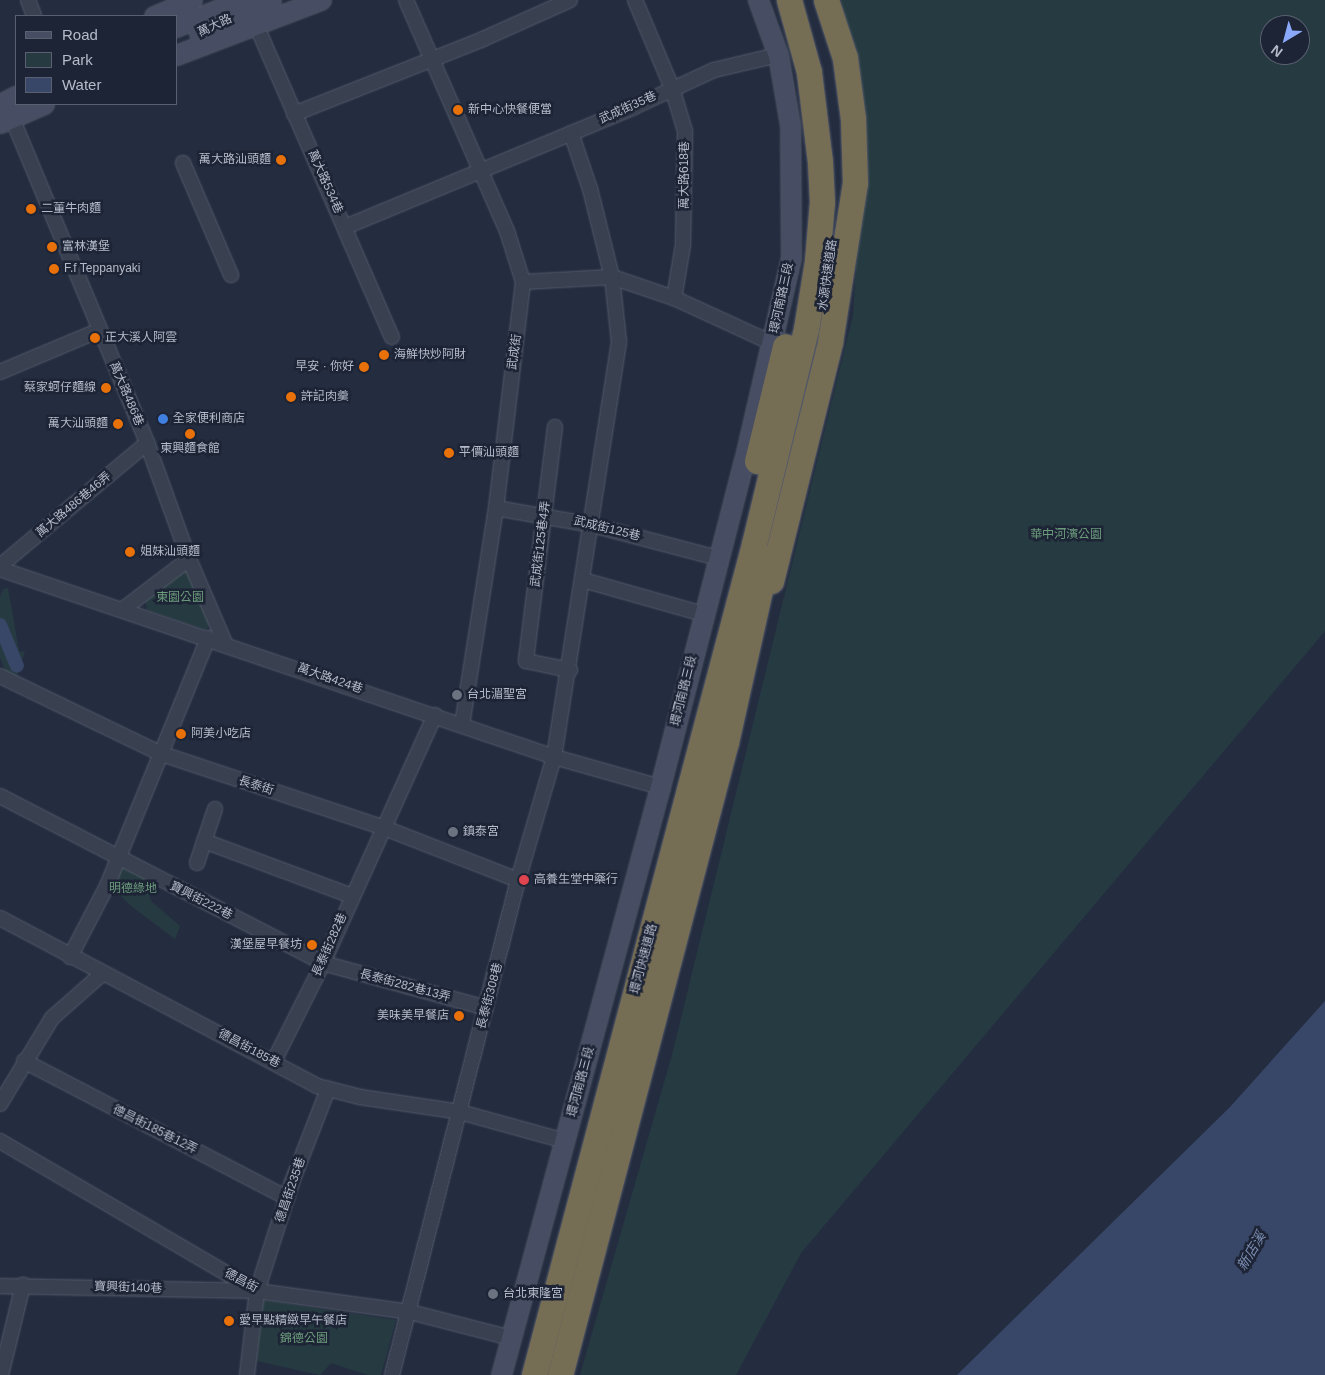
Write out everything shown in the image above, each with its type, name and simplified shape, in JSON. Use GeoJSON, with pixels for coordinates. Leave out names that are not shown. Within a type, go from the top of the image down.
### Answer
{"type":"FeatureCollection","features":[{"type":"Feature","properties":{"kind":"highway"},"geometry":{"type":"LineString","coordinates":[[773,0],[792,54],[806,135],[809,198],[805,265],[698,706],[715,739],[734,724],[754,650],[830,342],[855,183],[853,119],[845,58],[826,0]]}},
{"type":"Feature","properties":{"kind":"highway","name":"水源快速道路"},"geometry":{"type":"LineString","coordinates":[[761,546],[806,329],[822,202],[815,106],[789,0]]}},
{"type":"Feature","properties":{"kind":"highway","name":"水源快速道路"},"geometry":{"type":"LineString","coordinates":[[761,546],[819,338],[830,279],[837,202],[834,146],[824,78],[802,0]]}},
{"type":"Feature","properties":{"kind":"highway"},"geometry":{"type":"LineString","coordinates":[[815,0],[834,60],[846,146],[837,202]]}},
{"type":"Feature","properties":{"kind":"highway","name":"環河快速道路"},"geometry":{"type":"LineString","coordinates":[[560,1375],[761,546]]}},
{"type":"Feature","properties":{"kind":"highway","name":"環河快速道路"},"geometry":{"type":"LineString","coordinates":[[534,1375],[715,739]]}},
{"type":"Feature","properties":{"kind":"street"},"geometry":{"type":"LineString","coordinates":[[28,0],[34,15]]}},
{"type":"Feature","properties":{"kind":"street"},"geometry":{"type":"LineString","coordinates":[[156,15],[192,0]]}},
{"type":"Feature","properties":{"kind":"street"},"geometry":{"type":"LineString","coordinates":[[178,26],[246,4],[271,0]]}},
{"type":"Feature","properties":{"kind":"street"},"geometry":{"type":"LineString","coordinates":[[178,54],[224,35],[257,27],[321,0]]}},
{"type":"Feature","properties":{"kind":"street","name":"武成街"},"geometry":{"type":"LineString","coordinates":[[406,0],[508,234],[523,282],[496,508],[462,724]]}},
{"type":"Feature","properties":{"kind":"street"},"geometry":{"type":"LineString","coordinates":[[294,114],[430,58],[483,39],[570,0]]}},
{"type":"Feature","properties":{"kind":"street","name":"萬大路618巷"},"geometry":{"type":"LineString","coordinates":[[635,0],[672,88],[685,132],[687,167],[683,245],[674,298]]}},
{"type":"Feature","properties":{"kind":"street","name":"環河南路三段"},"geometry":{"type":"LineString","coordinates":[[502,1375],[660,787],[772,343],[791,257],[790,125],[778,55],[758,0]]}},
{"type":"Feature","properties":{"kind":"street","name":"萬大路"},"geometry":{"type":"LineString","coordinates":[[178,43],[246,4]]}},
{"type":"Feature","properties":{"kind":"street","name":"萬大路534巷"},"geometry":{"type":"LineString","coordinates":[[257,27],[392,337]]}},
{"type":"Feature","properties":{"kind":"street","name":"武成街35巷"},"geometry":{"type":"LineString","coordinates":[[345,227],[571,133],[714,70],[778,55]]}},
{"type":"Feature","properties":{"kind":"street"},"geometry":{"type":"LineString","coordinates":[[4,115],[15,98]]}},
{"type":"Feature","properties":{"kind":"street"},"geometry":{"type":"LineString","coordinates":[[4,115],[40,105]]}},
{"type":"Feature","properties":{"kind":"street","name":"萬大路486巷"},"geometry":{"type":"LineString","coordinates":[[4,115],[100,330],[147,443],[189,559],[225,643]]}},
{"type":"Feature","properties":{"kind":"street","name":"長泰街308巷"},"geometry":{"type":"LineString","coordinates":[[392,1375],[410,1312],[518,880],[554,757],[570,670],[620,342],[612,277],[590,188],[571,133]]}},
{"type":"Feature","properties":{"kind":"street"},"geometry":{"type":"LineString","coordinates":[[183,163],[231,275]]}},
{"type":"Feature","properties":{"kind":"street"},"geometry":{"type":"LineString","coordinates":[[523,282],[612,277],[674,298],[772,343]]}},
{"type":"Feature","properties":{"kind":"street"},"geometry":{"type":"LineString","coordinates":[[0,372],[100,330]]}},
{"type":"Feature","properties":{"kind":"street","name":"武成街125巷4弄"},"geometry":{"type":"LineString","coordinates":[[555,428],[526,662],[570,670]]}},
{"type":"Feature","properties":{"kind":"street","name":"萬大路486巷46弄"},"geometry":{"type":"LineString","coordinates":[[0,567],[147,443]]}},
{"type":"Feature","properties":{"kind":"street","name":"武成街125巷"},"geometry":{"type":"LineString","coordinates":[[496,508],[544,514],[592,524],[718,558]]}},
{"type":"Feature","properties":{"kind":"street"},"geometry":{"type":"LineString","coordinates":[[122,610],[189,559]]}},
{"type":"Feature","properties":{"kind":"street","name":"萬大路424巷"},"geometry":{"type":"LineString","coordinates":[[0,567],[554,757],[660,787]]}},
{"type":"Feature","properties":{"kind":"street"},"geometry":{"type":"LineString","coordinates":[[583,580],[703,614]]}},
{"type":"Feature","properties":{"kind":"street"},"geometry":{"type":"LineString","coordinates":[[70,956],[106,886],[208,638]]}},
{"type":"Feature","properties":{"kind":"street","name":"長泰街"},"geometry":{"type":"LineString","coordinates":[[0,676],[159,754],[382,827],[518,880]]}},
{"type":"Feature","properties":{"kind":"street","name":"長泰街282巷"},"geometry":{"type":"LineString","coordinates":[[274,1061],[323,964],[382,827],[434,715]]}},
{"type":"Feature","properties":{"kind":"street","name":"寶興街222巷"},"geometry":{"type":"LineString","coordinates":[[0,796],[323,964]]}},
{"type":"Feature","properties":{"kind":"street"},"geometry":{"type":"LineString","coordinates":[[197,863],[215,810]]}},
{"type":"Feature","properties":{"kind":"street"},"geometry":{"type":"LineString","coordinates":[[204,842],[352,896]]}},
{"type":"Feature","properties":{"kind":"street","name":"德昌街185巷"},"geometry":{"type":"LineString","coordinates":[[0,918],[274,1061],[317,1086],[360,1097],[460,1112],[565,1141]]}},
{"type":"Feature","properties":{"kind":"street","name":"長泰街282巷13弄"},"geometry":{"type":"LineString","coordinates":[[323,964],[486,1008]]}},
{"type":"Feature","properties":{"kind":"street"},"geometry":{"type":"LineString","coordinates":[[0,1104],[24,1061],[52,1018],[103,973]]}},
{"type":"Feature","properties":{"kind":"street","name":"德昌街185巷12弄"},"geometry":{"type":"LineString","coordinates":[[24,1061],[287,1198]]}},
{"type":"Feature","properties":{"kind":"street","name":"德昌街235巷"},"geometry":{"type":"LineString","coordinates":[[247,1375],[257,1291],[287,1198],[328,1089]]}},
{"type":"Feature","properties":{"kind":"street","name":"德昌街"},"geometry":{"type":"LineString","coordinates":[[0,1141],[257,1291],[410,1312],[511,1338]]}},
{"type":"Feature","properties":{"kind":"street"},"geometry":{"type":"LineString","coordinates":[[1,1375],[23,1285]]}},
{"type":"Feature","properties":{"kind":"street","name":"寶興街140巷"},"geometry":{"type":"LineString","coordinates":[[0,1286],[257,1291]]}},
{"type":"Feature","properties":{"kind":"green space","name":"華中河濱公園"},"geometry":{"type":"Polygon","coordinates":[[[841,0],[1325,0],[1325,631],[801,1253],[736,1375],[580,1375],[672,1055],[853,315],[864,138],[841,0]]]}},
{"type":"Feature","properties":{"kind":"green space","name":"東園公園"},"geometry":{"type":"Polygon","coordinates":[[[181,568],[192,571],[212,620],[206,630],[147,610],[145,599],[181,568]]]}},
{"type":"Feature","properties":{"kind":"green space"},"geometry":{"type":"Polygon","coordinates":[[[8,588],[19,651],[25,652],[16,678],[6,672],[0,658],[0,597],[3,589],[8,588]]]}},
{"type":"Feature","properties":{"kind":"green space","name":"明德綠地"},"geometry":{"type":"Polygon","coordinates":[[[120,865],[144,877],[151,901],[180,926],[175,939],[131,906],[112,887],[120,865]]]}},
{"type":"Feature","properties":{"kind":"green space","name":"錦德公園"},"geometry":{"type":"Polygon","coordinates":[[[262,1300],[396,1320],[381,1375],[368,1375],[331,1363],[320,1375],[257,1361],[262,1300]]]}},
{"type":"Feature","properties":{"kind":"water","name":"新店溪"},"geometry":{"type":"Polygon","coordinates":[[[1325,1001],[1325,1375],[957,1375],[1230,1107],[1325,1001]]]}},
{"type":"Feature","properties":{"kind":"waterway"},"geometry":{"type":"LineString","coordinates":[[0,625],[17,666]]}},
{"type":"Feature","properties":{"kind":"place","name":"新中心快餐便當"},"geometry":{"type":"Point","coordinates":[458,110]}},
{"type":"Feature","properties":{"kind":"place","name":"萬大路汕頭麵"},"geometry":{"type":"Point","coordinates":[281,160]}},
{"type":"Feature","properties":{"kind":"place","name":"二董牛肉麵"},"geometry":{"type":"Point","coordinates":[31,209]}},
{"type":"Feature","properties":{"kind":"place","name":"富林漢堡"},"geometry":{"type":"Point","coordinates":[52,247]}},
{"type":"Feature","properties":{"kind":"place","name":"F.f Teppanyaki"},"geometry":{"type":"Point","coordinates":[54,269]}},
{"type":"Feature","properties":{"kind":"place","name":"正大溪人阿雲"},"geometry":{"type":"Point","coordinates":[95,338]}},
{"type":"Feature","properties":{"kind":"place","name":"海鮮快炒阿財"},"geometry":{"type":"Point","coordinates":[384,355]}},
{"type":"Feature","properties":{"kind":"place","name":"早安 · 你好"},"geometry":{"type":"Point","coordinates":[364,367]}},
{"type":"Feature","properties":{"kind":"place","name":"蔡家蚵仔麵線"},"geometry":{"type":"Point","coordinates":[106,388]}},
{"type":"Feature","properties":{"kind":"place","name":"許記肉羹"},"geometry":{"type":"Point","coordinates":[291,397]}},
{"type":"Feature","properties":{"kind":"place","name":"全家便利商店"},"geometry":{"type":"Point","coordinates":[163,419]}},
{"type":"Feature","properties":{"kind":"place","name":"萬大汕頭麵"},"geometry":{"type":"Point","coordinates":[118,424]}},
{"type":"Feature","properties":{"kind":"place","name":"東興麵食館"},"geometry":{"type":"Point","coordinates":[190,434]}},
{"type":"Feature","properties":{"kind":"place","name":"平價汕頭麵"},"geometry":{"type":"Point","coordinates":[449,453]}},
{"type":"Feature","properties":{"kind":"place","name":"姐妹汕頭麵"},"geometry":{"type":"Point","coordinates":[130,552]}},
{"type":"Feature","properties":{"kind":"place","name":"台北湄聖宮"},"geometry":{"type":"Point","coordinates":[457,695]}},
{"type":"Feature","properties":{"kind":"place","name":"阿美小吃店"},"geometry":{"type":"Point","coordinates":[181,734]}},
{"type":"Feature","properties":{"kind":"place","name":"鎮泰宮"},"geometry":{"type":"Point","coordinates":[453,832]}},
{"type":"Feature","properties":{"kind":"place","name":"高養生堂中藥行"},"geometry":{"type":"Point","coordinates":[524,880]}},
{"type":"Feature","properties":{"kind":"place","name":"漢堡屋早餐坊"},"geometry":{"type":"Point","coordinates":[312,945]}},
{"type":"Feature","properties":{"kind":"place","name":"美味美早餐店"},"geometry":{"type":"Point","coordinates":[459,1016]}},
{"type":"Feature","properties":{"kind":"place","name":"台北東隆宮"},"geometry":{"type":"Point","coordinates":[493,1294]}},
{"type":"Feature","properties":{"kind":"place","name":"愛早點精緻早午餐店"},"geometry":{"type":"Point","coordinates":[229,1321]}}]}
